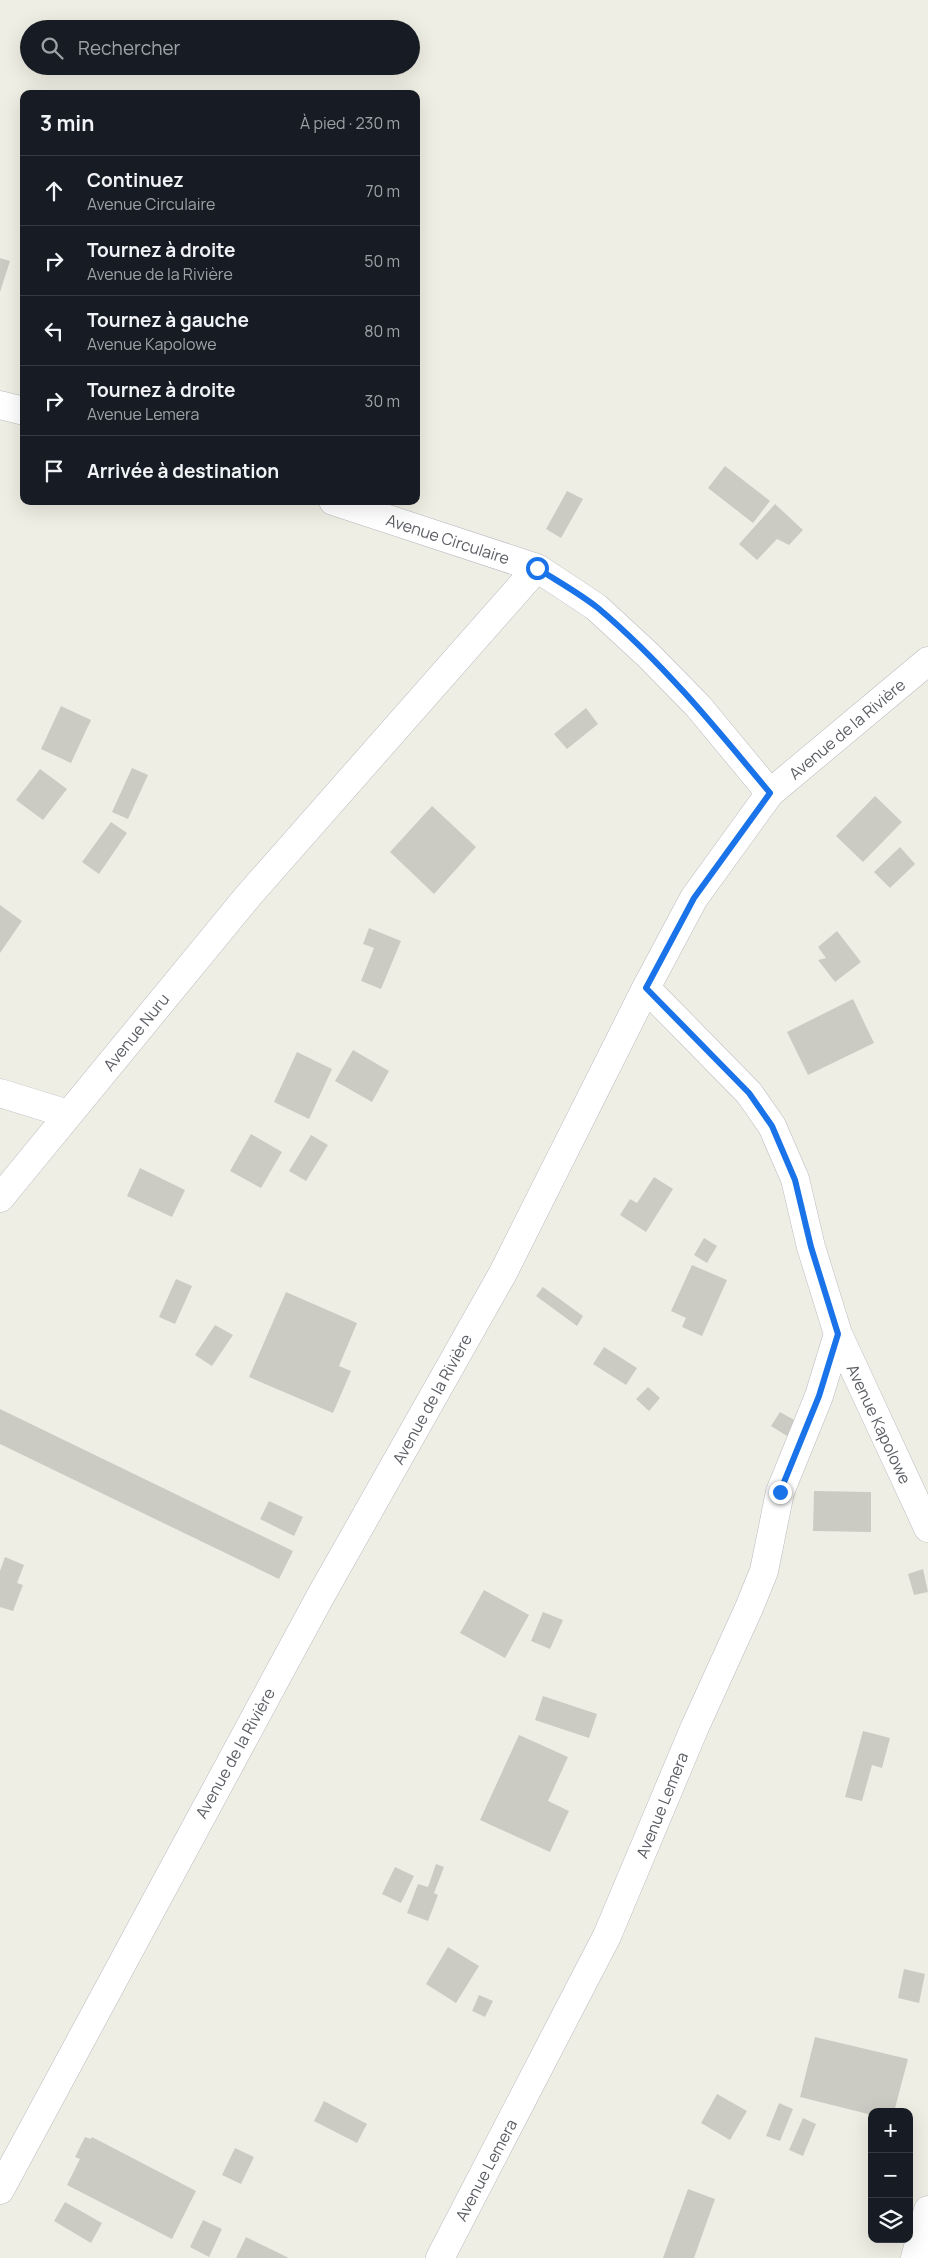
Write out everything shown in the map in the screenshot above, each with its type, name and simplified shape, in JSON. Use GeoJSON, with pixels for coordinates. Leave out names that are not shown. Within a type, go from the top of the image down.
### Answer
{"type":"FeatureCollection","features":[{"type":"Feature","properties":{"kind":"street"},"geometry":{"type":"LineString","coordinates":[[0,405],[20,410]]}},
{"type":"Feature","properties":{"kind":"street","name":"Avenue Circulaire"},"geometry":{"type":"LineString","coordinates":[[345,505],[537,568],[596,607],[648,655],[698,706],[770,793]]}},
{"type":"Feature","properties":{"kind":"street","name":"Avenue Nuru"},"geometry":{"type":"LineString","coordinates":[[0,1198],[249,895],[537,568]]}},
{"type":"Feature","properties":{"kind":"street","name":"Avenue de la Rivière"},"geometry":{"type":"LineString","coordinates":[[0,2190],[320,1597],[503,1273],[646,988],[694,898],[770,793],[928,661]]}},
{"type":"Feature","properties":{"kind":"street","name":"Avenue Kapolowe"},"geometry":{"type":"LineString","coordinates":[[646,988],[749,1093],[772,1126],[795,1180],[811,1247],[838,1334],[928,1528]]}},
{"type":"Feature","properties":{"kind":"street"},"geometry":{"type":"LineString","coordinates":[[0,1093],[68,1114]]}},
{"type":"Feature","properties":{"kind":"street","name":"Avenue Lemera"},"geometry":{"type":"LineString","coordinates":[[440,2258],[606,1936],[694,1729],[749,1608],[764,1570],[780,1492],[819,1396],[838,1334]]}},
{"type":"Feature","properties":{"kind":"street"},"geometry":{"type":"LineString","coordinates":[[915,2258],[928,2210]]}},
{"type":"Feature","properties":{"kind":"building"},"geometry":{"type":"Polygon","coordinates":[[[0,258],[10,261],[0,292],[0,258]]]}},
{"type":"Feature","properties":{"kind":"building"},"geometry":{"type":"Polygon","coordinates":[[[725,466],[770,501],[753,523],[708,488],[725,466]]]}},
{"type":"Feature","properties":{"kind":"building"},"geometry":{"type":"Polygon","coordinates":[[[567,491],[583,499],[561,538],[546,529],[567,491]]]}},
{"type":"Feature","properties":{"kind":"building"},"geometry":{"type":"Polygon","coordinates":[[[775,504],[803,530],[789,545],[777,539],[757,560],[739,544],[775,504]]]}},
{"type":"Feature","properties":{"kind":"building"},"geometry":{"type":"Polygon","coordinates":[[[61,706],[91,720],[71,763],[41,749],[61,706]]]}},
{"type":"Feature","properties":{"kind":"building"},"geometry":{"type":"Polygon","coordinates":[[[586,708],[598,724],[567,749],[554,734],[586,708]]]}},
{"type":"Feature","properties":{"kind":"building"},"geometry":{"type":"Polygon","coordinates":[[[132,768],[148,775],[128,819],[112,812],[132,768]]]}},
{"type":"Feature","properties":{"kind":"building"},"geometry":{"type":"Polygon","coordinates":[[[40,769],[67,789],[43,820],[16,800],[40,769]]]}},
{"type":"Feature","properties":{"kind":"building"},"geometry":{"type":"Polygon","coordinates":[[[875,796],[902,822],[863,862],[836,836],[875,796]]]}},
{"type":"Feature","properties":{"kind":"building"},"geometry":{"type":"Polygon","coordinates":[[[432,806],[476,847],[434,894],[390,852],[432,806]]]}},
{"type":"Feature","properties":{"kind":"building"},"geometry":{"type":"Polygon","coordinates":[[[111,822],[127,833],[99,874],[82,862],[111,822]]]}},
{"type":"Feature","properties":{"kind":"building"},"geometry":{"type":"Polygon","coordinates":[[[900,847],[915,864],[890,888],[874,872],[900,847]]]}},
{"type":"Feature","properties":{"kind":"building"},"geometry":{"type":"Polygon","coordinates":[[[0,905],[22,921],[0,953],[0,905]]]}},
{"type":"Feature","properties":{"kind":"building"},"geometry":{"type":"Polygon","coordinates":[[[369,928],[401,941],[381,989],[361,981],[374,948],[363,944],[369,928]]]}},
{"type":"Feature","properties":{"kind":"building"},"geometry":{"type":"Polygon","coordinates":[[[837,931],[861,962],[835,982],[818,960],[826,958],[818,947],[837,931]]]}},
{"type":"Feature","properties":{"kind":"building"},"geometry":{"type":"Polygon","coordinates":[[[853,999],[874,1043],[808,1075],[787,1032],[853,999]]]}},
{"type":"Feature","properties":{"kind":"building"},"geometry":{"type":"Polygon","coordinates":[[[353,1050],[389,1071],[372,1102],[335,1081],[353,1050]]]}},
{"type":"Feature","properties":{"kind":"building"},"geometry":{"type":"Polygon","coordinates":[[[297,1052],[332,1069],[309,1119],[274,1102],[297,1052]]]}},
{"type":"Feature","properties":{"kind":"building"},"geometry":{"type":"Polygon","coordinates":[[[251,1134],[282,1152],[261,1188],[230,1171],[251,1134]]]}},
{"type":"Feature","properties":{"kind":"building"},"geometry":{"type":"Polygon","coordinates":[[[311,1135],[328,1145],[306,1181],[289,1171],[311,1135]]]}},
{"type":"Feature","properties":{"kind":"building"},"geometry":{"type":"Polygon","coordinates":[[[140,1168],[185,1190],[172,1217],[127,1196],[140,1168]]]}},
{"type":"Feature","properties":{"kind":"building"},"geometry":{"type":"Polygon","coordinates":[[[654,1177],[673,1189],[646,1232],[620,1215],[630,1199],[637,1203],[654,1177]]]}},
{"type":"Feature","properties":{"kind":"building"},"geometry":{"type":"Polygon","coordinates":[[[704,1238],[717,1246],[707,1263],[694,1255],[704,1238]]]}},
{"type":"Feature","properties":{"kind":"building"},"geometry":{"type":"Polygon","coordinates":[[[692,1265],[727,1280],[702,1336],[682,1327],[686,1318],[671,1311],[692,1265]]]}},
{"type":"Feature","properties":{"kind":"building"},"geometry":{"type":"Polygon","coordinates":[[[176,1279],[192,1286],[175,1324],[159,1317],[176,1279]]]}},
{"type":"Feature","properties":{"kind":"building"},"geometry":{"type":"Polygon","coordinates":[[[543,1287],[583,1316],[577,1326],[536,1296],[543,1287]]]}},
{"type":"Feature","properties":{"kind":"building"},"geometry":{"type":"Polygon","coordinates":[[[286,1292],[357,1323],[339,1366],[351,1371],[333,1413],[249,1377],[286,1292]]]}},
{"type":"Feature","properties":{"kind":"building"},"geometry":{"type":"Polygon","coordinates":[[[215,1325],[233,1335],[212,1366],[195,1355],[215,1325]]]}},
{"type":"Feature","properties":{"kind":"building"},"geometry":{"type":"Polygon","coordinates":[[[604,1347],[637,1368],[626,1385],[593,1364],[604,1347]]]}},
{"type":"Feature","properties":{"kind":"building"},"geometry":{"type":"Polygon","coordinates":[[[648,1387],[660,1398],[649,1411],[636,1399],[648,1387]]]}},
{"type":"Feature","properties":{"kind":"building"},"geometry":{"type":"Polygon","coordinates":[[[0,1409],[293,1551],[279,1579],[0,1444],[0,1409]]]}},
{"type":"Feature","properties":{"kind":"building"},"geometry":{"type":"Polygon","coordinates":[[[780,1412],[796,1421],[787,1436],[771,1426],[780,1412]]]}},
{"type":"Feature","properties":{"kind":"building"},"geometry":{"type":"Polygon","coordinates":[[[814,1491],[871,1492],[871,1532],[813,1531],[814,1491]]]}},
{"type":"Feature","properties":{"kind":"building"},"geometry":{"type":"Polygon","coordinates":[[[269,1501],[303,1517],[294,1536],[260,1519],[269,1501]]]}},
{"type":"Feature","properties":{"kind":"building"},"geometry":{"type":"Polygon","coordinates":[[[5,1557],[24,1565],[17,1583],[23,1585],[13,1611],[0,1607],[0,1571],[5,1557]]]}},
{"type":"Feature","properties":{"kind":"building"},"geometry":{"type":"Polygon","coordinates":[[[923,1569],[928,1592],[914,1595],[908,1574],[923,1569]]]}},
{"type":"Feature","properties":{"kind":"building"},"geometry":{"type":"Polygon","coordinates":[[[484,1590],[529,1615],[505,1658],[460,1633],[484,1590]]]}},
{"type":"Feature","properties":{"kind":"building"},"geometry":{"type":"Polygon","coordinates":[[[543,1612],[563,1620],[550,1649],[531,1641],[543,1612]]]}},
{"type":"Feature","properties":{"kind":"building"},"geometry":{"type":"Polygon","coordinates":[[[543,1696],[597,1714],[589,1738],[535,1720],[543,1696]]]}},
{"type":"Feature","properties":{"kind":"building"},"geometry":{"type":"Polygon","coordinates":[[[863,1731],[890,1738],[882,1768],[872,1765],[862,1801],[845,1797],[863,1731]]]}},
{"type":"Feature","properties":{"kind":"building"},"geometry":{"type":"Polygon","coordinates":[[[519,1735],[568,1757],[548,1801],[569,1811],[550,1852],[480,1820],[519,1735]]]}},
{"type":"Feature","properties":{"kind":"building"},"geometry":{"type":"Polygon","coordinates":[[[436,1864],[444,1867],[434,1893],[438,1895],[428,1921],[407,1913],[418,1884],[428,1887],[436,1864]]]}},
{"type":"Feature","properties":{"kind":"building"},"geometry":{"type":"Polygon","coordinates":[[[395,1867],[414,1876],[401,1903],[382,1894],[395,1867]]]}},
{"type":"Feature","properties":{"kind":"building"},"geometry":{"type":"Polygon","coordinates":[[[448,1947],[479,1966],[456,2003],[426,1984],[448,1947]]]}},
{"type":"Feature","properties":{"kind":"building"},"geometry":{"type":"Polygon","coordinates":[[[904,1969],[925,1974],[919,2003],[898,1998],[904,1969]]]}},
{"type":"Feature","properties":{"kind":"building"},"geometry":{"type":"Polygon","coordinates":[[[479,1995],[493,2001],[485,2017],[472,2011],[479,1995]]]}},
{"type":"Feature","properties":{"kind":"building"},"geometry":{"type":"Polygon","coordinates":[[[815,2037],[908,2059],[895,2108],[868,2108],[868,2114],[800,2097],[815,2037]]]}},
{"type":"Feature","properties":{"kind":"building"},"geometry":{"type":"Polygon","coordinates":[[[717,2094],[747,2111],[730,2140],[701,2123],[717,2094]]]}},
{"type":"Feature","properties":{"kind":"building"},"geometry":{"type":"Polygon","coordinates":[[[324,2101],[367,2124],[357,2143],[314,2121],[324,2101]]]}},
{"type":"Feature","properties":{"kind":"building"},"geometry":{"type":"Polygon","coordinates":[[[779,2103],[793,2109],[780,2141],[766,2136],[779,2103]]]}},
{"type":"Feature","properties":{"kind":"building"},"geometry":{"type":"Polygon","coordinates":[[[803,2118],[816,2124],[803,2156],[789,2150],[803,2118]]]}},
{"type":"Feature","properties":{"kind":"building"},"geometry":{"type":"Polygon","coordinates":[[[85,2137],[91,2139],[92,2137],[196,2191],[172,2239],[67,2185],[80,2159],[75,2157],[85,2137]]]}},
{"type":"Feature","properties":{"kind":"building"},"geometry":{"type":"Polygon","coordinates":[[[235,2148],[254,2157],[241,2184],[222,2175],[235,2148]]]}},
{"type":"Feature","properties":{"kind":"building"},"geometry":{"type":"Polygon","coordinates":[[[688,2189],[715,2199],[694,2258],[663,2258],[688,2189]]]}},
{"type":"Feature","properties":{"kind":"building"},"geometry":{"type":"Polygon","coordinates":[[[65,2202],[102,2223],[91,2243],[54,2221],[65,2202]]]}},
{"type":"Feature","properties":{"kind":"building"},"geometry":{"type":"Polygon","coordinates":[[[203,2220],[222,2229],[209,2257],[190,2247],[203,2220]]]}},
{"type":"Feature","properties":{"kind":"building"},"geometry":{"type":"Polygon","coordinates":[[[246,2237],[289,2258],[236,2258],[246,2237]]]}},
{"type":"Feature","properties":{"kind":"route"},"geometry":{"type":"LineString","coordinates":[[537,568],[596,607],[648,655],[698,706],[770,793],[694,898],[646,988],[749,1093],[772,1126],[795,1180],[811,1247],[838,1334],[819,1396],[780,1492]]}}]}
